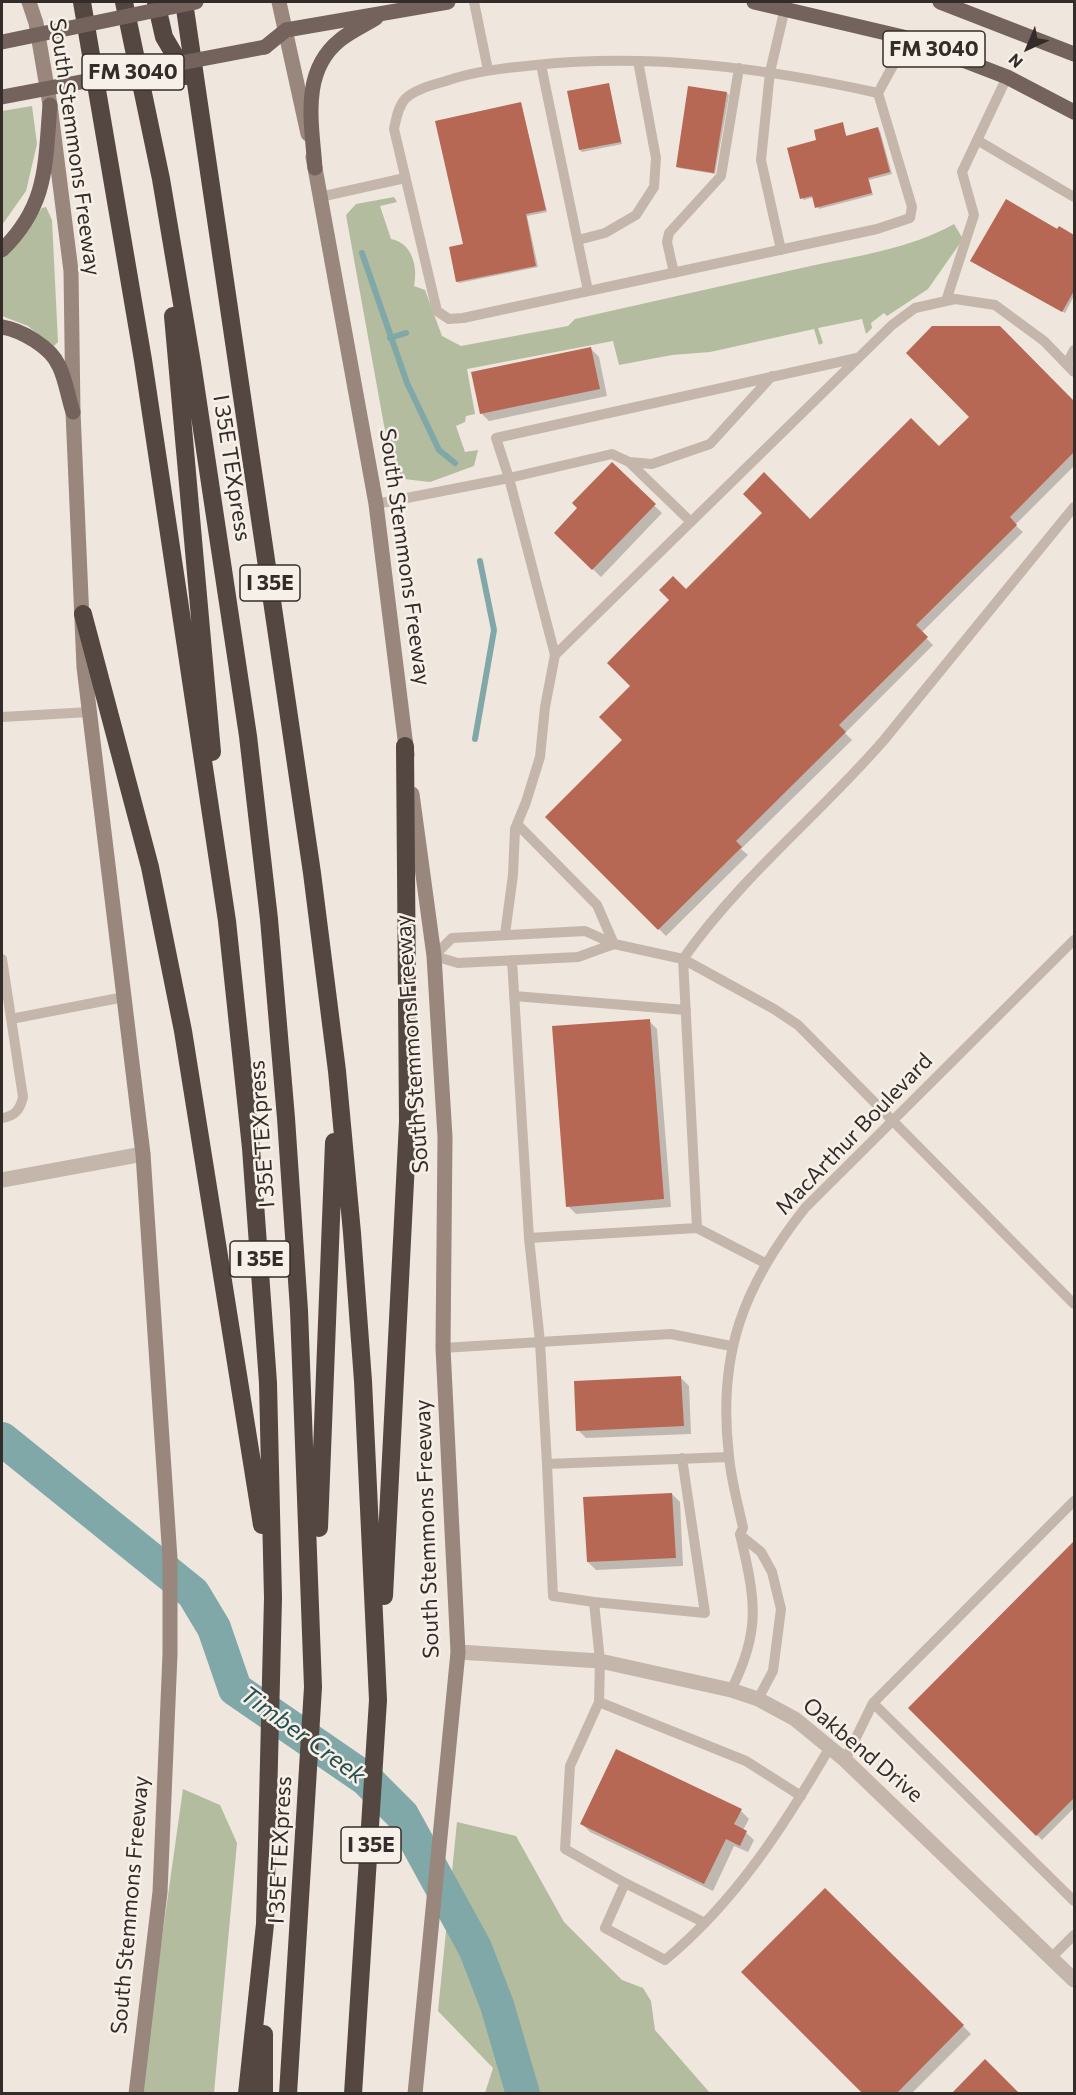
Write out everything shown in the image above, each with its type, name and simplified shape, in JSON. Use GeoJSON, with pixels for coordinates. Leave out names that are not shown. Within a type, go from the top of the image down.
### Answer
{"type":"FeatureCollection","features":[{"type":"Feature","properties":{"kind":"highway","name":"South Stemmons Freeway"},"geometry":{"type":"LineString","coordinates":[[82,2],[143,360],[227,921],[251,1148],[260,1262],[268,1383],[273,1598],[264,1924],[247,2094]]}},
{"type":"Feature","properties":{"kind":"highway"},"geometry":{"type":"LineString","coordinates":[[124,2],[161,179],[227,921]]}},
{"type":"Feature","properties":{"kind":"highway"},"geometry":{"type":"LineString","coordinates":[[156,2],[164,37],[199,96]]}},
{"type":"Feature","properties":{"kind":"highway","name":"I 35E"},"geometry":{"type":"LineString","coordinates":[[184,2],[312,873],[337,1071],[363,1381],[378,1700],[353,2094]]}},
{"type":"Feature","properties":{"kind":"highway","name":"I 35E TEXpress"},"geometry":{"type":"LineString","coordinates":[[161,179],[192,363],[248,736],[269,918],[299,1310],[313,1688],[288,2094]]}},
{"type":"Feature","properties":{"kind":"highway"},"geometry":{"type":"LineString","coordinates":[[83,614],[150,867],[181,1019],[273,1598]]}},
{"type":"Feature","properties":{"kind":"highway"},"geometry":{"type":"LineString","coordinates":[[378,1700],[408,1122],[405,746]]}},
{"type":"Feature","properties":{"kind":"highway"},"geometry":{"type":"LineString","coordinates":[[313,1688],[337,1071]]}},
{"type":"Feature","properties":{"kind":"highway"},"geometry":{"type":"LineString","coordinates":[[264,1924],[264,2094]]}},
{"type":"Feature","properties":{"kind":"main road","name":"South Stemmons Freeway"},"geometry":{"type":"LineString","coordinates":[[29,2],[36,23],[50,105],[71,271],[73,412],[89,712],[143,1154],[160,1440],[170,1559],[165,1802],[160,1892],[136,2094]]}},
{"type":"Feature","properties":{"kind":"main road","name":"FM 3040"},"geometry":{"type":"LineString","coordinates":[[2,42],[196,2]]}},
{"type":"Feature","properties":{"kind":"main road","name":"South Stemmons Freeway"},"geometry":{"type":"LineString","coordinates":[[279,2],[315,168],[376,504],[405,746],[434,956],[445,1137],[443,1348],[458,1652],[416,2090]]}},
{"type":"Feature","properties":{"kind":"main road","name":"FM 3040"},"geometry":{"type":"LineString","coordinates":[[2,97],[265,47],[286,30],[448,2]]}},
{"type":"Feature","properties":{"kind":"main road","name":"FM 3040"},"geometry":{"type":"LineString","coordinates":[[754,2],[903,38],[1007,77],[1074,112]]}},
{"type":"Feature","properties":{"kind":"main road","name":"FM 3040"},"geometry":{"type":"LineString","coordinates":[[940,2],[1074,54]]}},
{"type":"Feature","properties":{"kind":"main road"},"geometry":{"type":"LineString","coordinates":[[315,168],[310,89],[321,61],[340,40],[385,13]]}},
{"type":"Feature","properties":{"kind":"main road"},"geometry":{"type":"LineString","coordinates":[[2,250],[18,234],[34,209],[44,175],[50,105]]}},
{"type":"Feature","properties":{"kind":"main road"},"geometry":{"type":"LineString","coordinates":[[2,327],[11,328],[38,343],[59,364],[73,412]]}},
{"type":"Feature","properties":{"kind":"street"},"geometry":{"type":"LineString","coordinates":[[2,1180],[143,1154]]}},
{"type":"Feature","properties":{"kind":"street","name":"Oakbend Drive"},"geometry":{"type":"LineString","coordinates":[[458,1652],[600,1661],[732,1690],[758,1699],[795,1719],[845,1760],[1074,1980]]}},
{"type":"Feature","properties":{"kind":"lane"},"geometry":{"type":"LineString","coordinates":[[474,2],[488,70]]}},
{"type":"Feature","properties":{"kind":"lane"},"geometry":{"type":"LineString","coordinates":[[781,250],[761,160],[770,72],[785,8]]}},
{"type":"Feature","properties":{"kind":"lane"},"geometry":{"type":"LineString","coordinates":[[878,93],[739,68],[589,60],[488,70],[412,93],[404,101],[394,129],[437,311],[449,319],[877,229],[910,218],[912,207],[878,93],[896,60],[903,38]]}},
{"type":"Feature","properties":{"kind":"lane"},"geometry":{"type":"LineString","coordinates":[[578,240],[605,233],[636,215],[654,187],[656,158],[638,61]]}},
{"type":"Feature","properties":{"kind":"lane"},"geometry":{"type":"LineString","coordinates":[[541,65],[588,291]]}},
{"type":"Feature","properties":{"kind":"lane"},"geometry":{"type":"LineString","coordinates":[[674,273],[667,242],[669,234],[721,176],[739,68]]}},
{"type":"Feature","properties":{"kind":"lane"},"geometry":{"type":"LineString","coordinates":[[946,301],[975,215],[962,172],[1007,77]]}},
{"type":"Feature","properties":{"kind":"lane"},"geometry":{"type":"LineString","coordinates":[[977,140],[1074,196]]}},
{"type":"Feature","properties":{"kind":"lane"},"geometry":{"type":"LineString","coordinates":[[320,197],[405,178]]}},
{"type":"Feature","properties":{"kind":"lane"},"geometry":{"type":"LineString","coordinates":[[555,655],[892,325],[915,308],[956,299],[995,305],[1044,341],[1070,368]]}},
{"type":"Feature","properties":{"kind":"lane"},"geometry":{"type":"LineString","coordinates":[[1070,368],[1074,350]]}},
{"type":"Feature","properties":{"kind":"lane"},"geometry":{"type":"LineString","coordinates":[[505,934],[513,875],[514,829],[518,825],[540,757],[545,707],[555,655],[496,438],[773,375],[859,358]]}},
{"type":"Feature","properties":{"kind":"lane"},"geometry":{"type":"LineString","coordinates":[[629,462],[652,464],[710,444],[773,375]]}},
{"type":"Feature","properties":{"kind":"lane"},"geometry":{"type":"LineString","coordinates":[[376,504],[508,478],[612,454],[629,462],[691,522]]}},
{"type":"Feature","properties":{"kind":"lane"},"geometry":{"type":"LineString","coordinates":[[697,1228],[683,959],[740,887],[871,756],[1074,507]]}},
{"type":"Feature","properties":{"kind":"lane"},"geometry":{"type":"LineString","coordinates":[[2,717],[89,712]]}},
{"type":"Feature","properties":{"kind":"lane"},"geometry":{"type":"LineString","coordinates":[[518,825],[597,905],[614,944]]}},
{"type":"Feature","properties":{"kind":"lane"},"geometry":{"type":"LineString","coordinates":[[614,944],[578,957],[458,963],[434,956],[452,938],[585,931],[614,944],[683,959],[774,1009],[798,1025],[1074,1304]]}},
{"type":"Feature","properties":{"kind":"lane","name":"MacArthur Boulevard"},"geometry":{"type":"LineString","coordinates":[[732,1690],[741,1672],[754,1629],[751,1581],[740,1534],[743,1528],[729,1456],[726,1414],[731,1346],[742,1312],[765,1263],[805,1208],[1074,940]]}},
{"type":"Feature","properties":{"kind":"lane"},"geometry":{"type":"LineString","coordinates":[[2,959],[23,1097],[20,1110],[10,1117],[2,1118]]}},
{"type":"Feature","properties":{"kind":"lane"},"geometry":{"type":"LineString","coordinates":[[512,960],[529,1238],[540,1342],[552,1596],[705,1613],[682,1458]]}},
{"type":"Feature","properties":{"kind":"lane"},"geometry":{"type":"LineString","coordinates":[[514,996],[686,1010]]}},
{"type":"Feature","properties":{"kind":"lane"},"geometry":{"type":"LineString","coordinates":[[11,1019],[124,997]]}},
{"type":"Feature","properties":{"kind":"lane"},"geometry":{"type":"LineString","coordinates":[[529,1238],[697,1228],[765,1263]]}},
{"type":"Feature","properties":{"kind":"lane"},"geometry":{"type":"LineString","coordinates":[[443,1348],[671,1334],[731,1346]]}},
{"type":"Feature","properties":{"kind":"lane"},"geometry":{"type":"LineString","coordinates":[[547,1464],[729,1456]]}},
{"type":"Feature","properties":{"kind":"lane"},"geometry":{"type":"LineString","coordinates":[[845,1760],[873,1703],[1074,1501]]}},
{"type":"Feature","properties":{"kind":"lane"},"geometry":{"type":"LineString","coordinates":[[740,1534],[761,1552],[772,1572],[781,1609],[773,1671],[758,1699]]}},
{"type":"Feature","properties":{"kind":"lane"},"geometry":{"type":"LineString","coordinates":[[594,1602],[600,1661],[598,1702],[570,1766],[565,1849],[625,1883],[705,1923]]}},
{"type":"Feature","properties":{"kind":"lane"},"geometry":{"type":"LineString","coordinates":[[598,1702],[746,1761],[801,1796]]}},
{"type":"Feature","properties":{"kind":"lane"},"geometry":{"type":"LineString","coordinates":[[873,1703],[1074,1901]]}},
{"type":"Feature","properties":{"kind":"lane"},"geometry":{"type":"LineString","coordinates":[[625,1883],[605,1928],[665,1960],[705,1923],[753,1869],[830,1747]]}},
{"type":"Feature","properties":{"kind":"lane"},"geometry":{"type":"LineString","coordinates":[[1051,1958],[1074,1935]]}},
{"type":"Feature","properties":{"kind":"green space"},"geometry":{"type":"Polygon","coordinates":[[[32,106],[37,144],[26,191],[2,225],[2,111],[32,106]]]}},
{"type":"Feature","properties":{"kind":"green space"},"geometry":{"type":"Polygon","coordinates":[[[394,197],[397,202],[380,206],[391,239],[398,241],[409,251],[414,264],[414,286],[425,290],[442,336],[461,346],[568,326],[575,319],[882,251],[919,240],[954,224],[963,239],[928,289],[887,316],[884,313],[871,323],[872,328],[866,334],[862,319],[818,328],[823,343],[819,345],[814,329],[710,352],[672,355],[619,365],[613,341],[467,369],[475,414],[466,416],[465,422],[456,426],[465,452],[478,450],[474,466],[430,482],[404,479],[391,464],[346,215],[356,204],[394,197]]]}},
{"type":"Feature","properties":{"kind":"green space"},"geometry":{"type":"Polygon","coordinates":[[[46,207],[52,220],[58,342],[53,347],[28,326],[2,316],[2,257],[16,244],[42,208],[46,207]]]}},
{"type":"Feature","properties":{"kind":"green space"},"geometry":{"type":"Polygon","coordinates":[[[183,1789],[220,1805],[237,1843],[214,2093],[140,2094],[183,1789]]]}},
{"type":"Feature","properties":{"kind":"green space"},"geometry":{"type":"Polygon","coordinates":[[[457,1822],[516,1836],[564,1922],[622,1980],[643,1988],[651,2001],[655,2030],[710,2093],[485,2093],[493,2068],[438,2011],[457,1822]]]}},
{"type":"Feature","properties":{"kind":"building"},"geometry":{"type":"Polygon","coordinates":[[[609,83],[621,142],[579,150],[567,91],[609,83]]]}},
{"type":"Feature","properties":{"kind":"building"},"geometry":{"type":"Polygon","coordinates":[[[688,86],[727,92],[714,173],[676,167],[688,86]]]}},
{"type":"Feature","properties":{"kind":"building"},"geometry":{"type":"Polygon","coordinates":[[[521,102],[546,210],[526,214],[536,266],[456,282],[449,247],[463,244],[435,121],[521,102]]]}},
{"type":"Feature","properties":{"kind":"building"},"geometry":{"type":"Polygon","coordinates":[[[843,122],[846,136],[878,127],[890,172],[868,178],[872,193],[815,208],[812,196],[800,199],[787,148],[816,140],[814,130],[843,122]]]}},
{"type":"Feature","properties":{"kind":"building"},"geometry":{"type":"Polygon","coordinates":[[[1006,199],[1057,229],[1059,226],[1074,235],[1074,291],[1062,312],[970,261],[1006,199]]]}},
{"type":"Feature","properties":{"kind":"building"},"geometry":{"type":"Polygon","coordinates":[[[932,326],[1000,326],[1074,401],[1074,452],[1010,517],[1017,525],[916,625],[928,637],[839,725],[846,732],[736,841],[742,847],[658,930],[545,817],[622,740],[599,717],[630,686],[607,663],[669,600],[659,590],[673,576],[686,589],[762,513],[743,494],[764,472],[810,519],[911,418],[939,446],[969,417],[906,353],[932,326]]]}},
{"type":"Feature","properties":{"kind":"building"},"geometry":{"type":"Polygon","coordinates":[[[591,347],[600,389],[480,414],[471,372],[591,347]]]}},
{"type":"Feature","properties":{"kind":"building"},"geometry":{"type":"Polygon","coordinates":[[[612,462],[656,504],[592,570],[554,533],[577,508],[572,503],[612,462]]]}},
{"type":"Feature","properties":{"kind":"building"},"geometry":{"type":"Polygon","coordinates":[[[650,1019],[664,1199],[566,1207],[552,1026],[650,1019]]]}},
{"type":"Feature","properties":{"kind":"building"},"geometry":{"type":"Polygon","coordinates":[[[681,1376],[684,1426],[576,1431],[574,1381],[681,1376]]]}},
{"type":"Feature","properties":{"kind":"building"},"geometry":{"type":"Polygon","coordinates":[[[672,1493],[676,1558],[587,1562],[583,1497],[672,1493]]]}},
{"type":"Feature","properties":{"kind":"building"},"geometry":{"type":"Polygon","coordinates":[[[1074,1541],[1074,1798],[1036,1836],[908,1708],[1074,1541]]]}},
{"type":"Feature","properties":{"kind":"building"},"geometry":{"type":"Polygon","coordinates":[[[616,1749],[742,1809],[734,1824],[747,1831],[740,1846],[726,1839],[704,1884],[580,1824],[616,1749]]]}},
{"type":"Feature","properties":{"kind":"building"},"geometry":{"type":"Polygon","coordinates":[[[825,1888],[964,2025],[896,2094],[863,2094],[741,1972],[825,1888]]]}},
{"type":"Feature","properties":{"kind":"building"},"geometry":{"type":"Polygon","coordinates":[[[985,2059],[1020,2094],[951,2094],[985,2059]]]}},
{"type":"Feature","properties":{"kind":"waterway"},"geometry":{"type":"LineString","coordinates":[[362,253],[407,383],[439,450],[455,463]]}},
{"type":"Feature","properties":{"kind":"waterway"},"geometry":{"type":"LineString","coordinates":[[390,338],[406,333]]}},
{"type":"Feature","properties":{"kind":"waterway"},"geometry":{"type":"LineString","coordinates":[[475,739],[494,630],[480,561]]}},
{"type":"Feature","properties":{"kind":"waterway","name":"Timber Creek"},"geometry":{"type":"LineString","coordinates":[[2,1439],[193,1593],[214,1628],[235,1689],[366,1779],[402,1815],[475,1948],[497,2005],[523,2094]]}}]}
